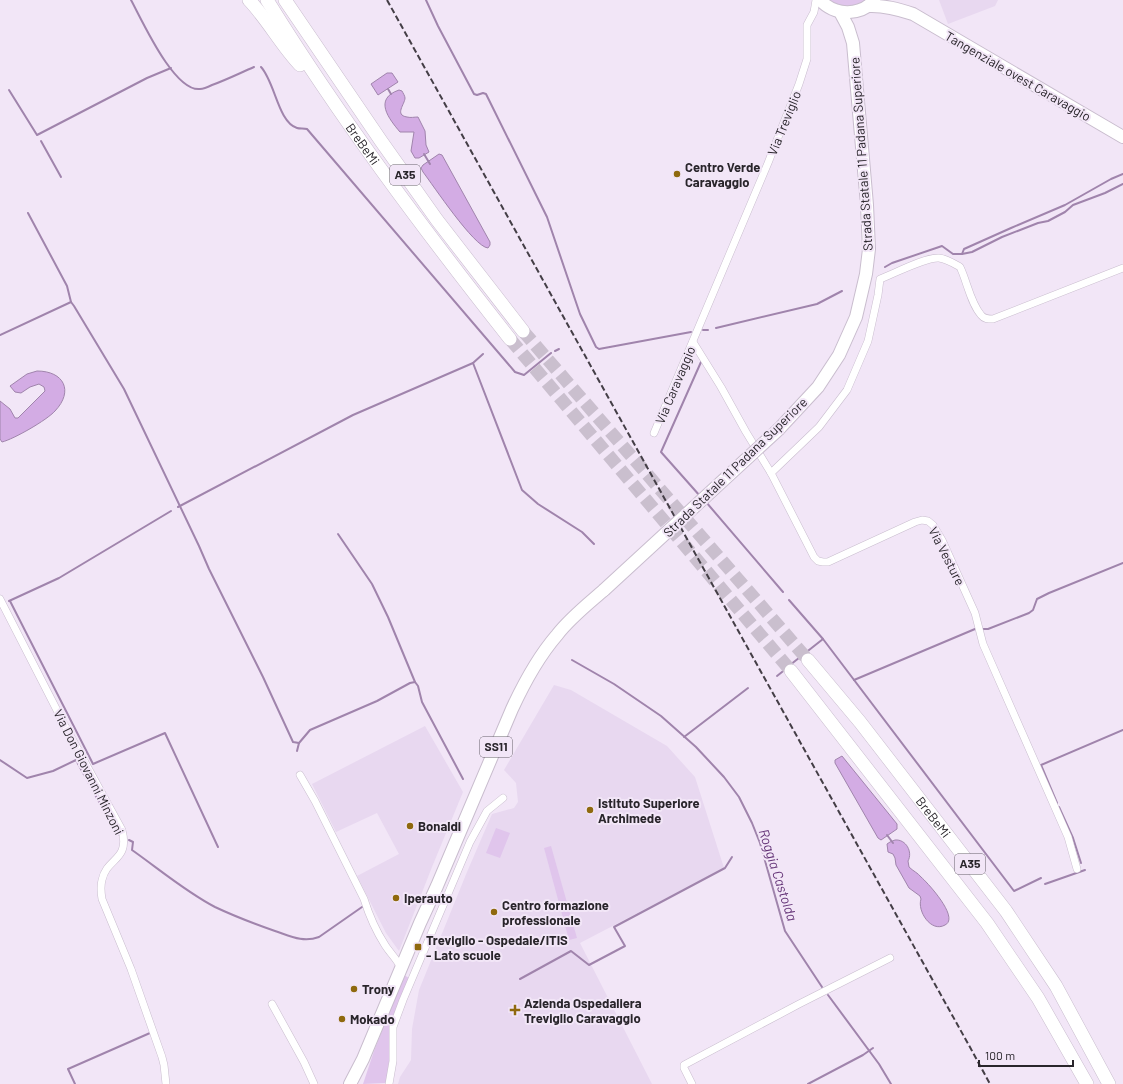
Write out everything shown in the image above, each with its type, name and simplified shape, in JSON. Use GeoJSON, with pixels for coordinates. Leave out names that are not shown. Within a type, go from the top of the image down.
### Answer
{"type":"FeatureCollection","features":[{"type":"Feature","properties":{"kind":"highway"},"geometry":{"type":"LineString","coordinates":[[249,0],[262,15],[288,52],[307,72],[318,80]]}},
{"type":"Feature","properties":{"kind":"highway"},"geometry":{"type":"LineString","coordinates":[[258,0],[278,30],[295,46]]}},
{"type":"Feature","properties":{"kind":"highway","name":"BreBeMi"},"geometry":{"type":"LineString","coordinates":[[267,0],[318,80],[423,227],[510,339]]}},
{"type":"Feature","properties":{"kind":"highway","name":"BreBeMi"},"geometry":{"type":"LineString","coordinates":[[286,0],[381,141],[433,214],[523,331]]}},
{"type":"Feature","properties":{"kind":"highway","name":"BreBeMi"},"geometry":{"type":"LineString","coordinates":[[808,660],[860,722],[1006,911],[1056,986],[1109,1084]]}},
{"type":"Feature","properties":{"kind":"highway","name":"BreBeMi"},"geometry":{"type":"LineString","coordinates":[[791,671],[988,923],[1038,998],[1087,1084]]}},
{"type":"Feature","properties":{"kind":"main road"},"geometry":{"type":"LineString","coordinates":[[820,0],[835,10]]}},
{"type":"Feature","properties":{"kind":"main road","name":"Tangenziale ovest Caravaggio"},"geometry":{"type":"LineString","coordinates":[[899,0],[913,14]]}},
{"type":"Feature","properties":{"kind":"main road","name":"Tangenziale ovest Caravaggio"},"geometry":{"type":"LineString","coordinates":[[835,10],[853,12],[868,5],[889,7],[913,14],[1123,137]]}},
{"type":"Feature","properties":{"kind":"main road","name":"Strada Statale 11 Padana Superiore"},"geometry":{"type":"LineString","coordinates":[[853,43],[856,25],[868,5]]}},
{"type":"Feature","properties":{"kind":"main road","name":"Strada Statale 11 Padana Superiore"},"geometry":{"type":"LineString","coordinates":[[401,961],[458,837],[512,709],[539,658],[559,632],[779,429],[818,387],[839,355],[856,317],[866,274],[869,249],[869,232],[853,43],[848,27],[835,10]]}},
{"type":"Feature","properties":{"kind":"main road"},"geometry":{"type":"LineString","coordinates":[[350,1084],[363,1059],[401,961]]}},
{"type":"Feature","properties":{"kind":"main road"},"geometry":{"type":"LineString","coordinates":[[357,1084],[363,1059]]}},
{"type":"Feature","properties":{"kind":"street","name":"Via Treviglio"},"geometry":{"type":"LineString","coordinates":[[694,340],[804,73],[807,59],[807,25],[812,17],[816,0]]}},
{"type":"Feature","properties":{"kind":"street"},"geometry":{"type":"LineString","coordinates":[[812,17],[820,11],[835,10]]}},
{"type":"Feature","properties":{"kind":"street"},"geometry":{"type":"LineString","coordinates":[[771,473],[819,427],[847,390],[868,341],[880,279],[926,261],[939,258],[948,260],[960,266],[973,300],[981,314],[985,318],[993,319],[1123,268]]}},
{"type":"Feature","properties":{"kind":"street","name":"Via Caravaggio"},"geometry":{"type":"LineString","coordinates":[[654,433],[694,340]]}},
{"type":"Feature","properties":{"kind":"street","name":"Via Vesture"},"geometry":{"type":"LineString","coordinates":[[694,340],[771,473],[814,557],[818,561],[823,562],[839,557],[915,522],[922,520],[928,521],[934,525],[975,613],[983,644],[1068,837],[1077,869]]}},
{"type":"Feature","properties":{"kind":"street","name":"Via Don Giovanni Minzoni"},"geometry":{"type":"LineString","coordinates":[[0,599],[65,726],[122,830],[124,846],[122,852],[105,873],[102,880],[101,894],[106,911],[131,969],[162,1056],[166,1084]]}},
{"type":"Feature","properties":{"kind":"street"},"geometry":{"type":"LineString","coordinates":[[300,775],[315,801],[364,899],[377,930],[386,946],[401,961]]}},
{"type":"Feature","properties":{"kind":"street"},"geometry":{"type":"LineString","coordinates":[[389,1084],[393,1061],[393,1027],[403,1000],[470,842],[487,811],[503,798]]}},
{"type":"Feature","properties":{"kind":"street"},"geometry":{"type":"LineString","coordinates":[[692,1084],[684,1065],[890,958]]}},
{"type":"Feature","properties":{"kind":"street"},"geometry":{"type":"LineString","coordinates":[[272,1004],[304,1062],[314,1084]]}},
{"type":"Feature","properties":{"kind":"shaded area"},"geometry":{"type":"Polygon","coordinates":[[[825,0],[868,0],[846,8],[825,0]]]}},
{"type":"Feature","properties":{"kind":"shaded area"},"geometry":{"type":"Polygon","coordinates":[[[939,0],[998,0],[995,6],[948,24],[939,0]]]}},
{"type":"Feature","properties":{"kind":"shaded area"},"geometry":{"type":"Polygon","coordinates":[[[387,73],[392,73],[398,82],[378,95],[371,84],[387,73]]]}},
{"type":"Feature","properties":{"kind":"shaded area"},"geometry":{"type":"Polygon","coordinates":[[[399,90],[402,91],[405,98],[401,109],[401,114],[408,117],[418,117],[425,131],[426,145],[429,152],[419,158],[415,158],[411,151],[414,132],[400,132],[386,110],[385,104],[387,99],[391,94],[399,90]]]}},
{"type":"Feature","properties":{"kind":"shaded area"},"geometry":{"type":"Polygon","coordinates":[[[439,154],[442,155],[490,242],[488,248],[473,238],[423,172],[421,168],[423,165],[439,154]]]}},
{"type":"Feature","properties":{"kind":"shaded area"},"geometry":{"type":"Polygon","coordinates":[[[37,371],[54,374],[60,378],[65,390],[61,404],[51,415],[38,424],[2,442],[0,439],[0,401],[10,409],[15,418],[18,418],[45,391],[44,387],[39,384],[30,387],[21,393],[15,392],[10,386],[27,374],[37,371]]]}},
{"type":"Feature","properties":{"kind":"shaded area"},"geometry":{"type":"Polygon","coordinates":[[[554,685],[571,690],[667,746],[695,777],[724,868],[580,943],[652,1084],[398,1084],[400,1077],[411,1060],[412,1029],[419,990],[467,872],[492,814],[514,808],[518,802],[516,783],[504,770],[554,685]]]}},
{"type":"Feature","properties":{"kind":"shaded area"},"geometry":{"type":"Polygon","coordinates":[[[425,726],[463,792],[399,951],[386,933],[357,876],[399,854],[377,813],[336,832],[312,784],[425,726]]]}},
{"type":"Feature","properties":{"kind":"shaded area"},"geometry":{"type":"Polygon","coordinates":[[[842,756],[897,824],[897,829],[881,840],[878,838],[835,763],[835,760],[842,756]]]}},
{"type":"Feature","properties":{"kind":"shaded area"},"geometry":{"type":"Polygon","coordinates":[[[496,828],[510,833],[500,858],[486,853],[496,828]]]}},
{"type":"Feature","properties":{"kind":"shaded area"},"geometry":{"type":"Polygon","coordinates":[[[895,840],[899,840],[908,847],[910,854],[908,861],[909,867],[930,886],[946,908],[949,915],[949,921],[945,925],[940,927],[935,926],[926,920],[923,915],[920,904],[920,896],[909,888],[896,865],[893,854],[888,852],[887,844],[895,840]]]}},
{"type":"Feature","properties":{"kind":"shaded area"},"geometry":{"type":"Polygon","coordinates":[[[551,846],[577,938],[569,940],[544,848],[551,846]]]}},
{"type":"Feature","properties":{"kind":"shaded area"},"geometry":{"type":"Polygon","coordinates":[[[404,975],[409,978],[392,1019],[389,1031],[390,1051],[386,1083],[363,1084],[374,1051],[404,975]]]}},
{"type":"Feature","properties":{"kind":"waterway"},"geometry":{"type":"LineString","coordinates":[[131,0],[160,53],[180,79],[190,87],[200,89],[204,88],[254,67]]}},
{"type":"Feature","properties":{"kind":"waterway"},"geometry":{"type":"LineString","coordinates":[[426,0],[474,94],[486,94],[547,217],[580,314],[596,347],[599,349],[691,332]]}},
{"type":"Feature","properties":{"kind":"waterway"},"geometry":{"type":"LineString","coordinates":[[261,67],[270,82],[285,118],[297,128],[307,129],[515,372],[524,375],[551,353]]}},
{"type":"Feature","properties":{"kind":"waterway"},"geometry":{"type":"LineString","coordinates":[[9,90],[37,135],[147,78],[171,68]]}},
{"type":"Feature","properties":{"kind":"waterway"},"geometry":{"type":"LineString","coordinates":[[388,89],[391,94]]}},
{"type":"Feature","properties":{"kind":"waterway"},"geometry":{"type":"LineString","coordinates":[[41,141],[61,177]]}},
{"type":"Feature","properties":{"kind":"waterway"},"geometry":{"type":"LineString","coordinates":[[424,154],[430,164]]}},
{"type":"Feature","properties":{"kind":"waterway"},"geometry":{"type":"LineString","coordinates":[[885,267],[892,263],[942,246],[953,254],[962,254],[964,249],[1065,205],[1111,179],[1123,174]]}},
{"type":"Feature","properties":{"kind":"waterway"},"geometry":{"type":"LineString","coordinates":[[962,254],[972,252],[1002,237],[1038,223],[1048,221],[1065,212],[1073,205],[1105,193],[1123,184]]}},
{"type":"Feature","properties":{"kind":"waterway"},"geometry":{"type":"LineString","coordinates":[[28,213],[67,286],[71,302],[124,389],[293,742],[299,743]]}},
{"type":"Feature","properties":{"kind":"waterway"},"geometry":{"type":"LineString","coordinates":[[716,328],[817,304],[842,291]]}},
{"type":"Feature","properties":{"kind":"waterway"},"geometry":{"type":"LineString","coordinates":[[0,335],[71,302]]}},
{"type":"Feature","properties":{"kind":"waterway"},"geometry":{"type":"LineString","coordinates":[[703,330],[708,330]]}},
{"type":"Feature","properties":{"kind":"waterway"},"geometry":{"type":"LineString","coordinates":[[555,351],[559,349]]}},
{"type":"Feature","properties":{"kind":"waterway"},"geometry":{"type":"LineString","coordinates":[[178,507],[353,415],[473,363],[483,354]]}},
{"type":"Feature","properties":{"kind":"waterway"},"geometry":{"type":"LineString","coordinates":[[700,496],[661,452],[701,362]]}},
{"type":"Feature","properties":{"kind":"waterway"},"geometry":{"type":"LineString","coordinates":[[473,363],[522,490],[538,504],[582,532],[594,544]]}},
{"type":"Feature","properties":{"kind":"waterway"},"geometry":{"type":"LineString","coordinates":[[706,502],[783,592]]}},
{"type":"Feature","properties":{"kind":"waterway"},"geometry":{"type":"LineString","coordinates":[[9,601],[59,578],[171,511]]}},
{"type":"Feature","properties":{"kind":"waterway"},"geometry":{"type":"LineString","coordinates":[[338,534],[372,584],[388,617],[415,682]]}},
{"type":"Feature","properties":{"kind":"waterway"},"geometry":{"type":"LineString","coordinates":[[981,629],[988,629],[1029,613],[1033,610],[1037,599],[1123,563]]}},
{"type":"Feature","properties":{"kind":"waterway"},"geometry":{"type":"LineString","coordinates":[[789,600],[823,639],[1014,891],[1041,878]]}},
{"type":"Feature","properties":{"kind":"waterway"},"geometry":{"type":"LineString","coordinates":[[10,601],[93,764],[165,733],[218,847]]}},
{"type":"Feature","properties":{"kind":"waterway"},"geometry":{"type":"LineString","coordinates":[[854,680],[975,629]]}},
{"type":"Feature","properties":{"kind":"waterway"},"geometry":{"type":"LineString","coordinates":[[790,665],[823,639]]}},
{"type":"Feature","properties":{"kind":"waterway","name":"Roggia Castolda"},"geometry":{"type":"LineString","coordinates":[[572,660],[614,684],[661,716],[696,747],[724,777],[739,797],[760,843],[785,931],[822,987]]}},
{"type":"Feature","properties":{"kind":"waterway"},"geometry":{"type":"LineString","coordinates":[[777,676],[787,668]]}},
{"type":"Feature","properties":{"kind":"waterway"},"geometry":{"type":"LineString","coordinates":[[297,751],[299,743],[310,730],[377,701],[410,683],[415,682],[418,686],[422,702],[463,779]]}},
{"type":"Feature","properties":{"kind":"waterway"},"geometry":{"type":"LineString","coordinates":[[684,737],[748,688]]}},
{"type":"Feature","properties":{"kind":"waterway"},"geometry":{"type":"LineString","coordinates":[[1057,803],[1041,765],[1123,730]]}},
{"type":"Feature","properties":{"kind":"waterway"},"geometry":{"type":"LineString","coordinates":[[0,760],[27,778],[53,771],[76,760],[116,833],[120,835]]}},
{"type":"Feature","properties":{"kind":"waterway"},"geometry":{"type":"LineString","coordinates":[[1059,807],[1073,838],[1081,863]]}},
{"type":"Feature","properties":{"kind":"waterway"},"geometry":{"type":"LineString","coordinates":[[887,835],[893,843]]}},
{"type":"Feature","properties":{"kind":"waterway"},"geometry":{"type":"LineString","coordinates":[[129,840],[133,842],[132,850],[204,901],[237,917],[291,937],[302,939],[313,939],[319,937],[362,907]]}},
{"type":"Feature","properties":{"kind":"waterway"},"geometry":{"type":"LineString","coordinates":[[520,979],[571,951],[589,965],[625,946],[614,927],[725,868],[732,857]]}},
{"type":"Feature","properties":{"kind":"waterway"},"geometry":{"type":"LineString","coordinates":[[1045,884],[1085,870]]}},
{"type":"Feature","properties":{"kind":"waterway","name":"Roggia Castolda"},"geometry":{"type":"LineString","coordinates":[[828,995],[879,1064],[891,1084]]}},
{"type":"Feature","properties":{"kind":"waterway"},"geometry":{"type":"LineString","coordinates":[[75,1084],[68,1069],[150,1033]]}},
{"type":"Feature","properties":{"kind":"waterway"},"geometry":{"type":"LineString","coordinates":[[808,1084],[863,1055],[873,1048]]}},
{"type":"Feature","properties":{"kind":"tunnel"},"geometry":{"type":"LineString","coordinates":[[523,331],[808,660]]}},
{"type":"Feature","properties":{"kind":"tunnel"},"geometry":{"type":"LineString","coordinates":[[510,339],[791,671]]}},
{"type":"Feature","properties":{"kind":"railway"},"geometry":{"type":"LineString","coordinates":[[387,0],[990,1084]]}},
{"type":"Feature","properties":{"kind":"place","name":"Centro Verde Caravaggio"},"geometry":{"type":"Point","coordinates":[677,174]}},
{"type":"Feature","properties":{"kind":"place","name":"Istituto Superiore Archimede"},"geometry":{"type":"Point","coordinates":[590,810]}},
{"type":"Feature","properties":{"kind":"place","name":"Bonaldi"},"geometry":{"type":"Point","coordinates":[410,826]}},
{"type":"Feature","properties":{"kind":"place","name":"Iperauto"},"geometry":{"type":"Point","coordinates":[396,898]}},
{"type":"Feature","properties":{"kind":"place","name":"Centro formazione professionale"},"geometry":{"type":"Point","coordinates":[494,912]}},
{"type":"Feature","properties":{"kind":"place","name":"Treviglio - Ospedale/ITIS - Lato scuole"},"geometry":{"type":"Point","coordinates":[418,947]}},
{"type":"Feature","properties":{"kind":"place","name":"Trony"},"geometry":{"type":"Point","coordinates":[354,989]}},
{"type":"Feature","properties":{"kind":"place","name":"Azienda Ospedaliera Treviglio Caravaggio"},"geometry":{"type":"Point","coordinates":[515,1010]}},
{"type":"Feature","properties":{"kind":"place","name":"Mokado"},"geometry":{"type":"Point","coordinates":[342,1019]}}]}
